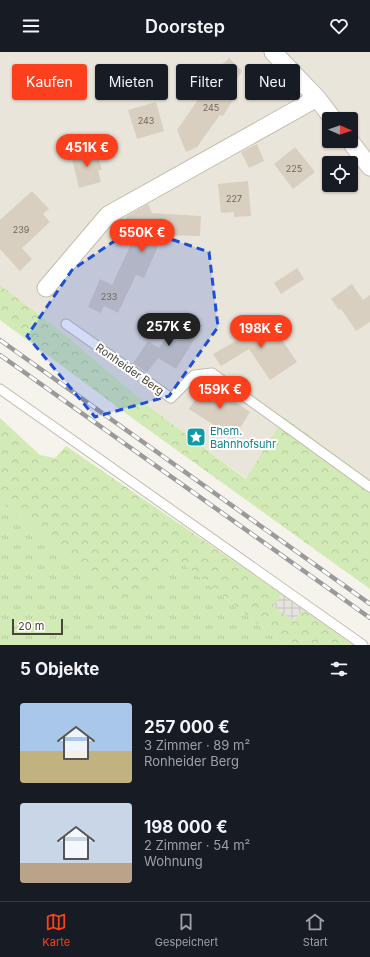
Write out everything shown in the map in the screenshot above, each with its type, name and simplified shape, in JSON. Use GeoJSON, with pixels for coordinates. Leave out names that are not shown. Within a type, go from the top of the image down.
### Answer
{"type":"FeatureCollection","features":[{"type":"Feature","properties":{"kind":"street"},"geometry":{"type":"LineString","coordinates":[[273,52],[317,98],[328,112]]}},
{"type":"Feature","properties":{"kind":"street"},"geometry":{"type":"LineString","coordinates":[[46,288],[108,214],[317,98]]}},
{"type":"Feature","properties":{"kind":"street"},"geometry":{"type":"LineString","coordinates":[[355,148],[370,167]]}},
{"type":"Feature","properties":{"kind":"lane","name":"Ronheider Berg"},"geometry":{"type":"LineString","coordinates":[[66,324],[171,398],[194,375],[212,373],[370,487]]}},
{"type":"Feature","properties":{"kind":"lane"},"geometry":{"type":"LineString","coordinates":[[0,389],[363,645]]}},
{"type":"Feature","properties":{"kind":"highlighted area"},"geometry":{"type":"Polygon","coordinates":[[[135,227],[209,252],[218,327],[169,396],[95,417],[27,336],[72,270],[135,227]]]}},
{"type":"Feature","properties":{"kind":"shaded area"},"geometry":{"type":"Polygon","coordinates":[[[0,52],[370,52],[370,480],[284,417],[247,479],[151,408],[63,333],[0,285],[0,52]]]}},
{"type":"Feature","properties":{"kind":"shaded area"},"geometry":{"type":"Polygon","coordinates":[[[282,594],[303,609],[294,621],[272,606],[282,594]]]}},
{"type":"Feature","properties":{"kind":"green space"},"geometry":{"type":"Polygon","coordinates":[[[0,285],[63,333],[151,408],[246,479],[284,417],[370,480],[370,589],[139,423],[0,320],[0,285]]]}},
{"type":"Feature","properties":{"kind":"green space"},"geometry":{"type":"Polygon","coordinates":[[[0,418],[40,455],[55,458],[66,446],[282,594],[273,606],[294,621],[303,609],[353,645],[284,645],[177,559],[128,604],[0,501],[0,418]]]}},
{"type":"Feature","properties":{"kind":"green space"},"geometry":{"type":"Polygon","coordinates":[[[0,501],[128,603],[177,559],[284,645],[0,645],[0,501]]]}},
{"type":"Feature","properties":{"kind":"building"},"geometry":{"type":"Polygon","coordinates":[[[229,58],[235,64],[223,64],[229,58]]]}},
{"type":"Feature","properties":{"kind":"building"},"geometry":{"type":"Polygon","coordinates":[[[237,66],[242,71],[237,79],[237,66]]]}},
{"type":"Feature","properties":{"kind":"building"},"geometry":{"type":"Polygon","coordinates":[[[198,100],[233,100],[223,116],[220,115],[197,147],[186,152],[177,130],[198,100]]]}},
{"type":"Feature","properties":{"kind":"building"},"geometry":{"type":"Polygon","coordinates":[[[156,102],[164,131],[137,139],[128,110],[156,102]]]}},
{"type":"Feature","properties":{"kind":"building"},"geometry":{"type":"Polygon","coordinates":[[[257,144],[264,161],[249,168],[241,152],[257,144]]]}},
{"type":"Feature","properties":{"kind":"building"},"geometry":{"type":"Polygon","coordinates":[[[295,147],[315,172],[293,189],[274,164],[295,147]]]}},
{"type":"Feature","properties":{"kind":"building"},"geometry":{"type":"Polygon","coordinates":[[[96,149],[102,170],[98,170],[101,182],[79,188],[71,155],[96,149]]]}},
{"type":"Feature","properties":{"kind":"building"},"geometry":{"type":"Polygon","coordinates":[[[248,181],[251,216],[234,217],[234,212],[221,213],[218,184],[248,181]]]}},
{"type":"Feature","properties":{"kind":"building"},"geometry":{"type":"Polygon","coordinates":[[[32,191],[49,209],[43,214],[50,222],[22,248],[32,259],[20,271],[0,249],[0,220],[32,191]]]}},
{"type":"Feature","properties":{"kind":"building"},"geometry":{"type":"Polygon","coordinates":[[[148,204],[152,213],[201,216],[200,236],[163,235],[144,278],[136,275],[118,313],[104,306],[101,313],[88,307],[100,279],[112,285],[138,229],[124,222],[127,216],[148,204]]]}},
{"type":"Feature","properties":{"kind":"building"},"geometry":{"type":"Polygon","coordinates":[[[297,268],[304,279],[281,294],[274,283],[297,268]]]}},
{"type":"Feature","properties":{"kind":"building"},"geometry":{"type":"Polygon","coordinates":[[[352,284],[363,300],[370,295],[370,322],[356,331],[341,309],[339,310],[331,299],[352,284]]]}},
{"type":"Feature","properties":{"kind":"building"},"geometry":{"type":"Polygon","coordinates":[[[180,316],[200,330],[176,369],[158,358],[147,373],[133,363],[148,341],[159,348],[180,316]]]}},
{"type":"Feature","properties":{"kind":"building"},"geometry":{"type":"Polygon","coordinates":[[[266,317],[297,362],[270,380],[249,349],[221,366],[213,354],[241,338],[239,336],[266,317]]]}},
{"type":"Feature","properties":{"kind":"building"},"geometry":{"type":"Polygon","coordinates":[[[206,383],[250,412],[234,438],[189,409],[206,383]]]}},
{"type":"Feature","properties":{"kind":"railway"},"geometry":{"type":"LineString","coordinates":[[0,340],[370,604]]}},
{"type":"Feature","properties":{"kind":"railway"},"geometry":{"type":"LineString","coordinates":[[0,355],[370,618]]}},
{"type":"Feature","properties":{"kind":"place","name":"Ehem. Bahnhofsuhr"},"geometry":{"type":"Point","coordinates":[196,437]}}]}
